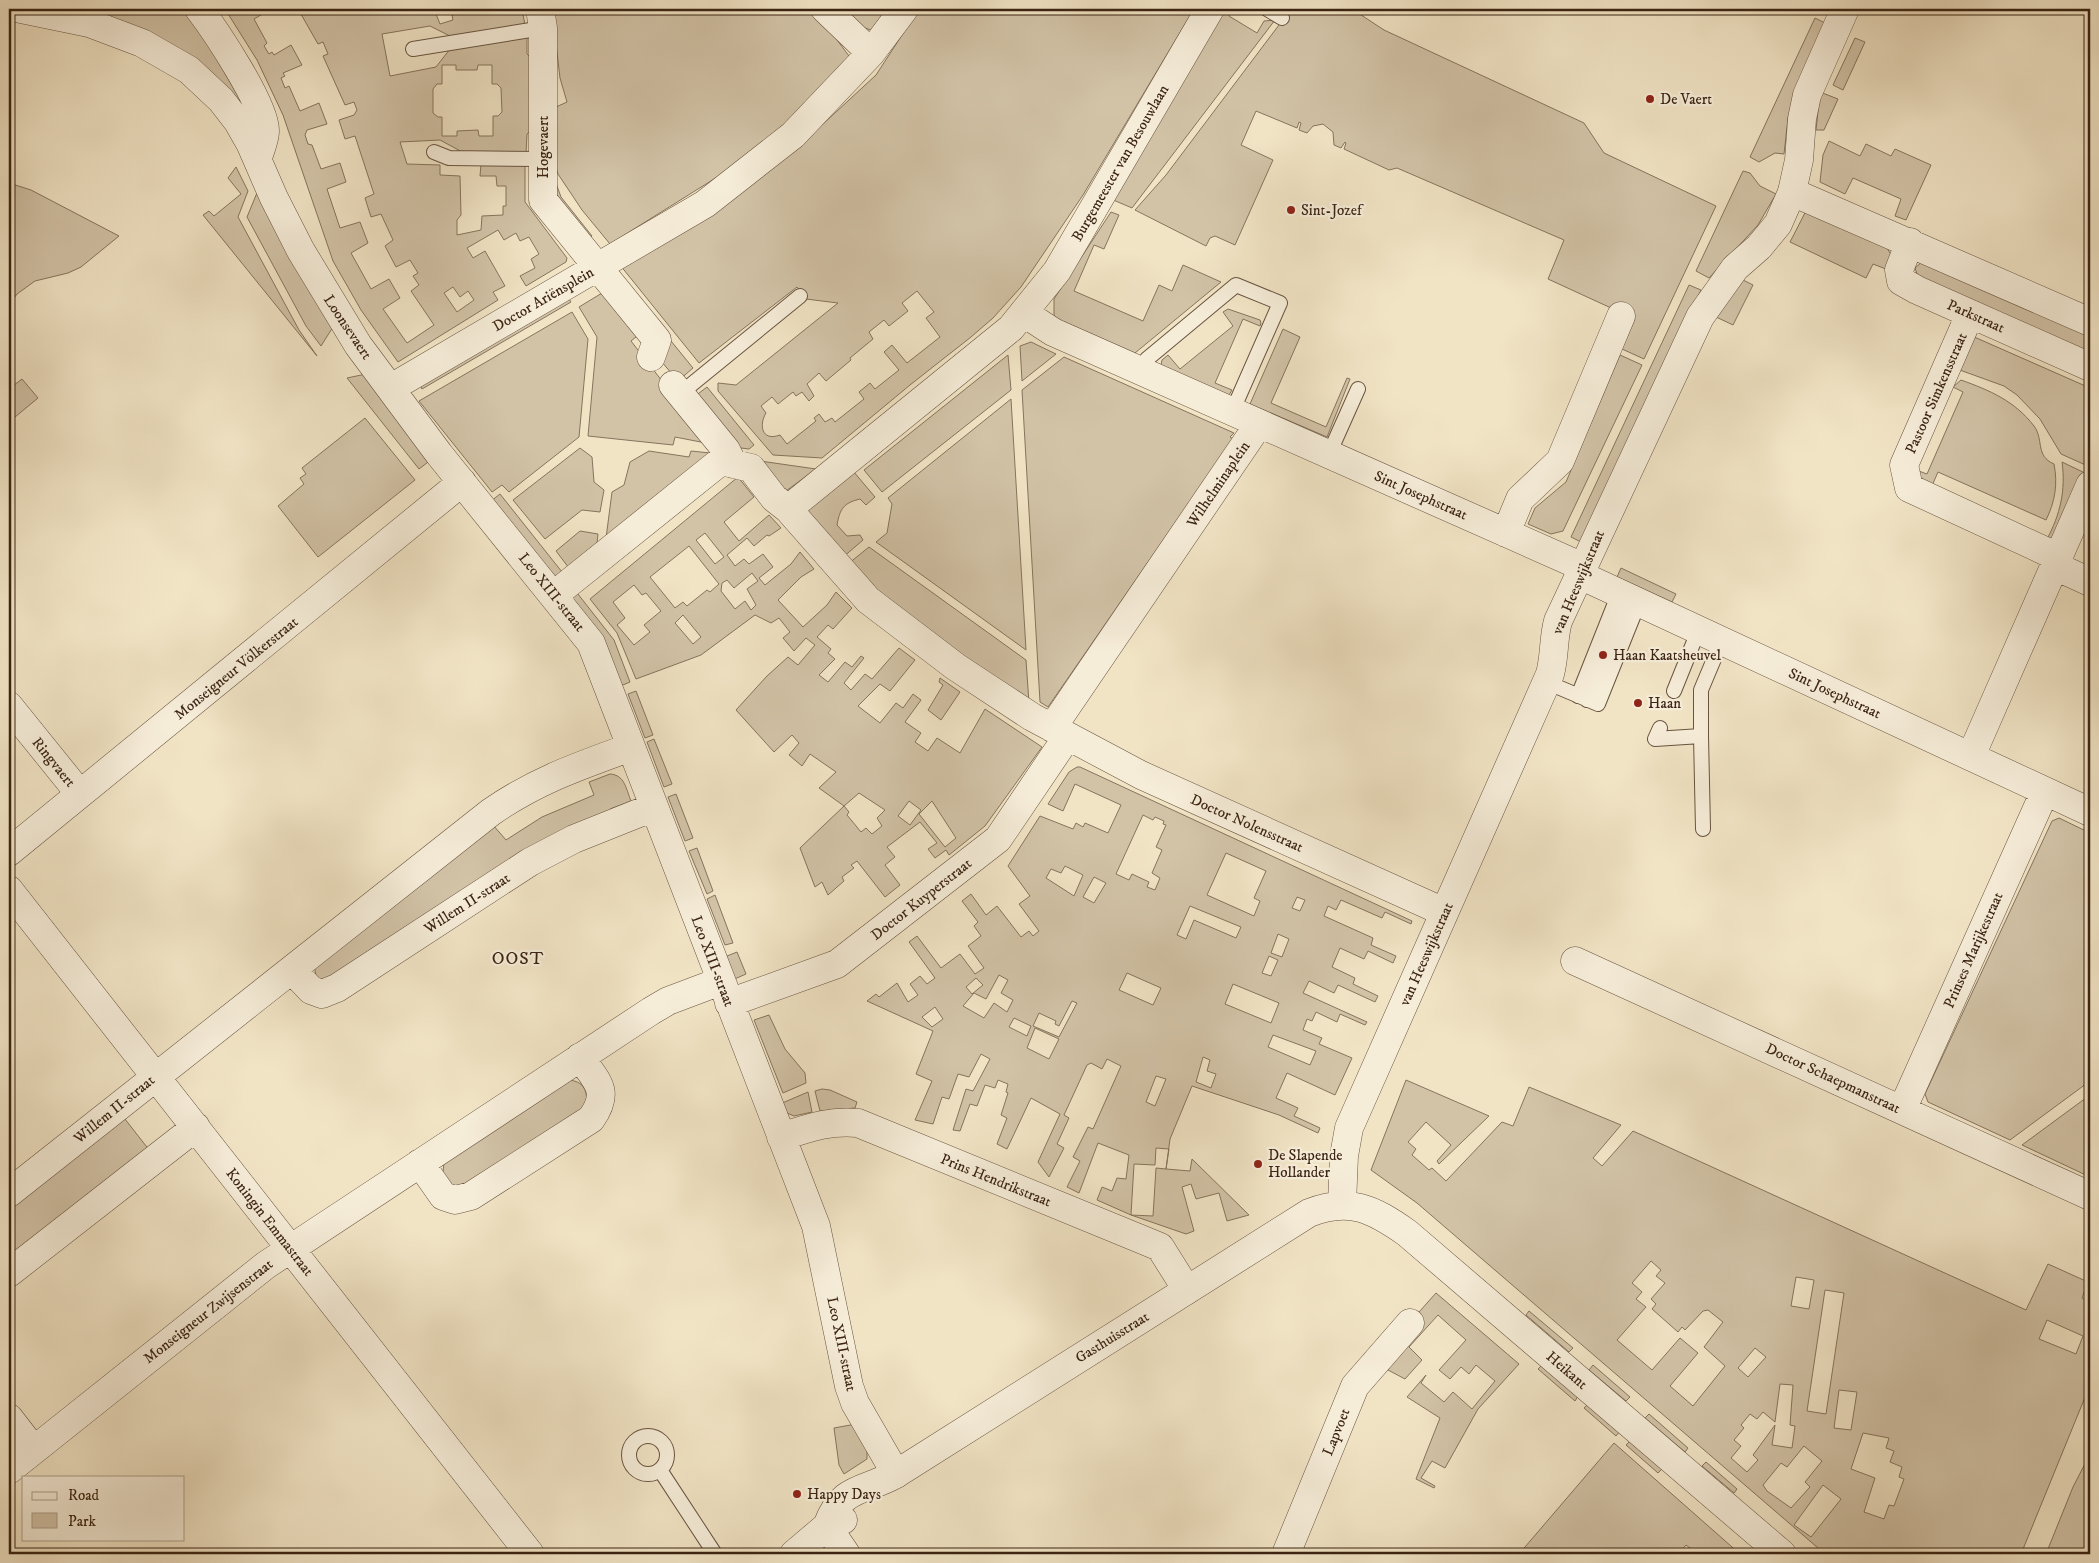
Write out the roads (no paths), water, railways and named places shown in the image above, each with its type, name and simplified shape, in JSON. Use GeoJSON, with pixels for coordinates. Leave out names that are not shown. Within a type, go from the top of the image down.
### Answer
{"type":"FeatureCollection","features":[{"type":"Feature","properties":{"kind":"street","name":"Loonsevaert"},"geometry":{"type":"LineString","coordinates":[[21,9],[90,23],[142,43],[189,70],[220,100],[238,122],[258,158],[274,198],[300,252],[358,345],[462,482]]}},
{"type":"Feature","properties":{"kind":"street"},"geometry":{"type":"LineString","coordinates":[[199,9],[231,53],[259,112],[265,131],[258,158]]}},
{"type":"Feature","properties":{"kind":"street"},"geometry":{"type":"LineString","coordinates":[[825,9],[871,53]]}},
{"type":"Feature","properties":{"kind":"street"},"geometry":{"type":"LineString","coordinates":[[597,266],[705,204],[793,135],[871,53],[904,9]]}},
{"type":"Feature","properties":{"kind":"street","name":"Burgemeester van Besouwlaan"},"geometry":{"type":"LineString","coordinates":[[1024,313],[1057,271],[1210,9]]}},
{"type":"Feature","properties":{"kind":"street","name":"van Heeswijkstraat"},"geometry":{"type":"LineString","coordinates":[[1342,1204],[1344,1156],[1349,1128],[1546,682],[1555,657],[1553,637],[1558,621],[1700,317],[1735,268],[1758,247],[1778,224],[1792,192],[1799,160],[1806,95],[1845,9]]}},
{"type":"Feature","properties":{"kind":"street","name":"Hogevaert"},"geometry":{"type":"LineString","coordinates":[[542,18],[543,200],[597,266]]}},
{"type":"Feature","properties":{"kind":"street"},"geometry":{"type":"LineString","coordinates":[[1792,192],[2090,322]]}},
{"type":"Feature","properties":{"kind":"street","name":"Parkstraat"},"geometry":{"type":"LineString","coordinates":[[1910,242],[1899,270],[1901,281],[1970,314],[2090,366]]}},
{"type":"Feature","properties":{"kind":"street","name":"Doctor Ariënsplein"},"geometry":{"type":"LineString","coordinates":[[391,388],[597,266],[657,340],[651,357]]}},
{"type":"Feature","properties":{"kind":"street"},"geometry":{"type":"LineString","coordinates":[[788,509],[1011,328],[1024,313]]}},
{"type":"Feature","properties":{"kind":"street","name":"Wilhelminaplein"},"geometry":{"type":"LineString","coordinates":[[1024,313],[1053,332],[1259,424],[1060,733]]}},
{"type":"Feature","properties":{"kind":"street","name":"Pastoor Simkensstraat"},"geometry":{"type":"LineString","coordinates":[[1970,314],[1904,465],[1909,488],[2057,561]]}},
{"type":"Feature","properties":{"kind":"street"},"geometry":{"type":"LineString","coordinates":[[1506,533],[1520,499],[1560,461],[1620,316]]}},
{"type":"Feature","properties":{"kind":"street"},"geometry":{"type":"LineString","coordinates":[[677,389],[726,450],[733,464]]}},
{"type":"Feature","properties":{"kind":"street","name":"Sint Josephstraat"},"geometry":{"type":"LineString","coordinates":[[1259,424],[1506,533],[1629,597],[2090,812]]}},
{"type":"Feature","properties":{"kind":"street"},"geometry":{"type":"LineString","coordinates":[[554,595],[722,461],[751,468],[774,498],[788,509],[837,568],[875,606],[956,667],[1060,733]]}},
{"type":"Feature","properties":{"kind":"street","name":"Leo XIII-straat"},"geometry":{"type":"LineString","coordinates":[[462,482],[591,643],[821,1245],[849,1386],[891,1476]]}},
{"type":"Feature","properties":{"kind":"street","name":"Monseigneur Völkerstraat"},"geometry":{"type":"LineString","coordinates":[[9,852],[462,482]]}},
{"type":"Feature","properties":{"kind":"street"},"geometry":{"type":"LineString","coordinates":[[1971,756],[2090,485]]}},
{"type":"Feature","properties":{"kind":"street"},"geometry":{"type":"LineString","coordinates":[[2057,561],[2090,582]]}},
{"type":"Feature","properties":{"kind":"street","name":"Ringvaert"},"geometry":{"type":"LineString","coordinates":[[9,706],[80,794]]}},
{"type":"Feature","properties":{"kind":"street","name":"Doctor Nolensstraat"},"geometry":{"type":"LineString","coordinates":[[1060,733],[1141,775],[1444,912]]}},
{"type":"Feature","properties":{"kind":"street","name":"Doctor Kuyperstraat"},"geometry":{"type":"LineString","coordinates":[[725,992],[837,964],[998,839],[1060,733]]}},
{"type":"Feature","properties":{"kind":"street","name":"Willem II-straat"},"geometry":{"type":"LineString","coordinates":[[9,1193],[491,812],[521,792],[551,777],[631,747]]}},
{"type":"Feature","properties":{"kind":"street","name":"Prinses Marijkestraat"},"geometry":{"type":"LineString","coordinates":[[1902,1110],[2045,791]]}},
{"type":"Feature","properties":{"kind":"street","name":"Willem II-straat"},"geometry":{"type":"LineString","coordinates":[[292,970],[311,990],[322,994],[337,988],[530,862],[574,840],[654,807]]}},
{"type":"Feature","properties":{"kind":"street","name":"Koningin Emmastraat"},"geometry":{"type":"LineString","coordinates":[[9,890],[530,1554]]}},
{"type":"Feature","properties":{"kind":"street","name":"Doctor Schaepmanstraat"},"geometry":{"type":"LineString","coordinates":[[1575,961],[2090,1196]]}},
{"type":"Feature","properties":{"kind":"street","name":"Monseigneur Zwijsenstraat"},"geometry":{"type":"LineString","coordinates":[[9,1470],[266,1264],[668,1001],[725,992]]}},
{"type":"Feature","properties":{"kind":"street"},"geometry":{"type":"LineString","coordinates":[[420,1163],[443,1196],[455,1200],[471,1196],[590,1119],[600,1106],[602,1088],[580,1058]]}},
{"type":"Feature","properties":{"kind":"street","name":"Prins Hendrikstraat"},"geometry":{"type":"LineString","coordinates":[[781,1137],[817,1125],[839,1121],[858,1123],[1160,1248],[1187,1290]]}},
{"type":"Feature","properties":{"kind":"street"},"geometry":{"type":"LineString","coordinates":[[9,1273],[196,1127]]}},
{"type":"Feature","properties":{"kind":"street","name":"Gasthuisstraat"},"geometry":{"type":"LineString","coordinates":[[794,1554],[827,1526],[844,1520],[870,1500],[891,1476],[1310,1213],[1327,1206],[1342,1204]]}},
{"type":"Feature","properties":{"kind":"street","name":"Heikant"},"geometry":{"type":"LineString","coordinates":[[1342,1204],[1372,1211],[1407,1233],[1782,1554]]}},
{"type":"Feature","properties":{"kind":"street","name":"Lapvoet"},"geometry":{"type":"LineString","coordinates":[[1286,1554],[1355,1386],[1410,1323]]}},
{"type":"Feature","properties":{"kind":"street"},"geometry":{"type":"LineString","coordinates":[[9,1418],[33,1449]]}},
{"type":"Feature","properties":{"kind":"street"},"geometry":{"type":"LineString","coordinates":[[827,1526],[846,1554]]}},
{"type":"Feature","properties":{"kind":"lane"},"geometry":{"type":"LineString","coordinates":[[1267,9],[1282,18]]}},
{"type":"Feature","properties":{"kind":"lane"},"geometry":{"type":"LineString","coordinates":[[413,49],[542,18]]}},
{"type":"Feature","properties":{"kind":"lane"},"geometry":{"type":"LineString","coordinates":[[434,152],[449,158],[542,159]]}},
{"type":"Feature","properties":{"kind":"lane"},"geometry":{"type":"LineString","coordinates":[[1140,371],[1147,358],[1236,285],[1280,303],[1232,412]]}},
{"type":"Feature","properties":{"kind":"lane"},"geometry":{"type":"LineString","coordinates":[[677,389],[800,296]]}},
{"type":"Feature","properties":{"kind":"lane"},"geometry":{"type":"LineString","coordinates":[[1329,454],[1358,389]]}},
{"type":"Feature","properties":{"kind":"lane"},"geometry":{"type":"LineString","coordinates":[[1583,698],[1629,597]]}},
{"type":"Feature","properties":{"kind":"lane"},"geometry":{"type":"LineString","coordinates":[[1546,682],[1598,704],[1629,597]]}},
{"type":"Feature","properties":{"kind":"lane"},"geometry":{"type":"LineString","coordinates":[[1676,686],[1710,635]]}},
{"type":"Feature","properties":{"kind":"lane"},"geometry":{"type":"LineString","coordinates":[[1703,829],[1701,690],[1710,635]]}},
{"type":"Feature","properties":{"kind":"lane"},"geometry":{"type":"LineString","coordinates":[[1658,734],[1702,736]]}},
{"type":"Feature","properties":{"kind":"lane"},"geometry":{"type":"LineString","coordinates":[[660,1470],[715,1554]]}},
{"type":"Feature","properties":{"kind":"place","name":"De Vaert"},"geometry":{"type":"Point","coordinates":[1650,99]}},
{"type":"Feature","properties":{"kind":"place","name":"Sint-Jozef"},"geometry":{"type":"Point","coordinates":[1291,210]}},
{"type":"Feature","properties":{"kind":"place","name":"Haan Kaatsheuvel"},"geometry":{"type":"Point","coordinates":[1603,655]}},
{"type":"Feature","properties":{"kind":"place","name":"Haan"},"geometry":{"type":"Point","coordinates":[1638,703]}},
{"type":"Feature","properties":{"kind":"place","name":"De Slapende Hollander"},"geometry":{"type":"Point","coordinates":[1258,1164]}},
{"type":"Feature","properties":{"kind":"place","name":"Happy Days"},"geometry":{"type":"Point","coordinates":[797,1494]}},
{"type":"Feature","properties":{"kind":"district","name":"OOST"},"geometry":{"type":"Point","coordinates":[518,958]}}]}
